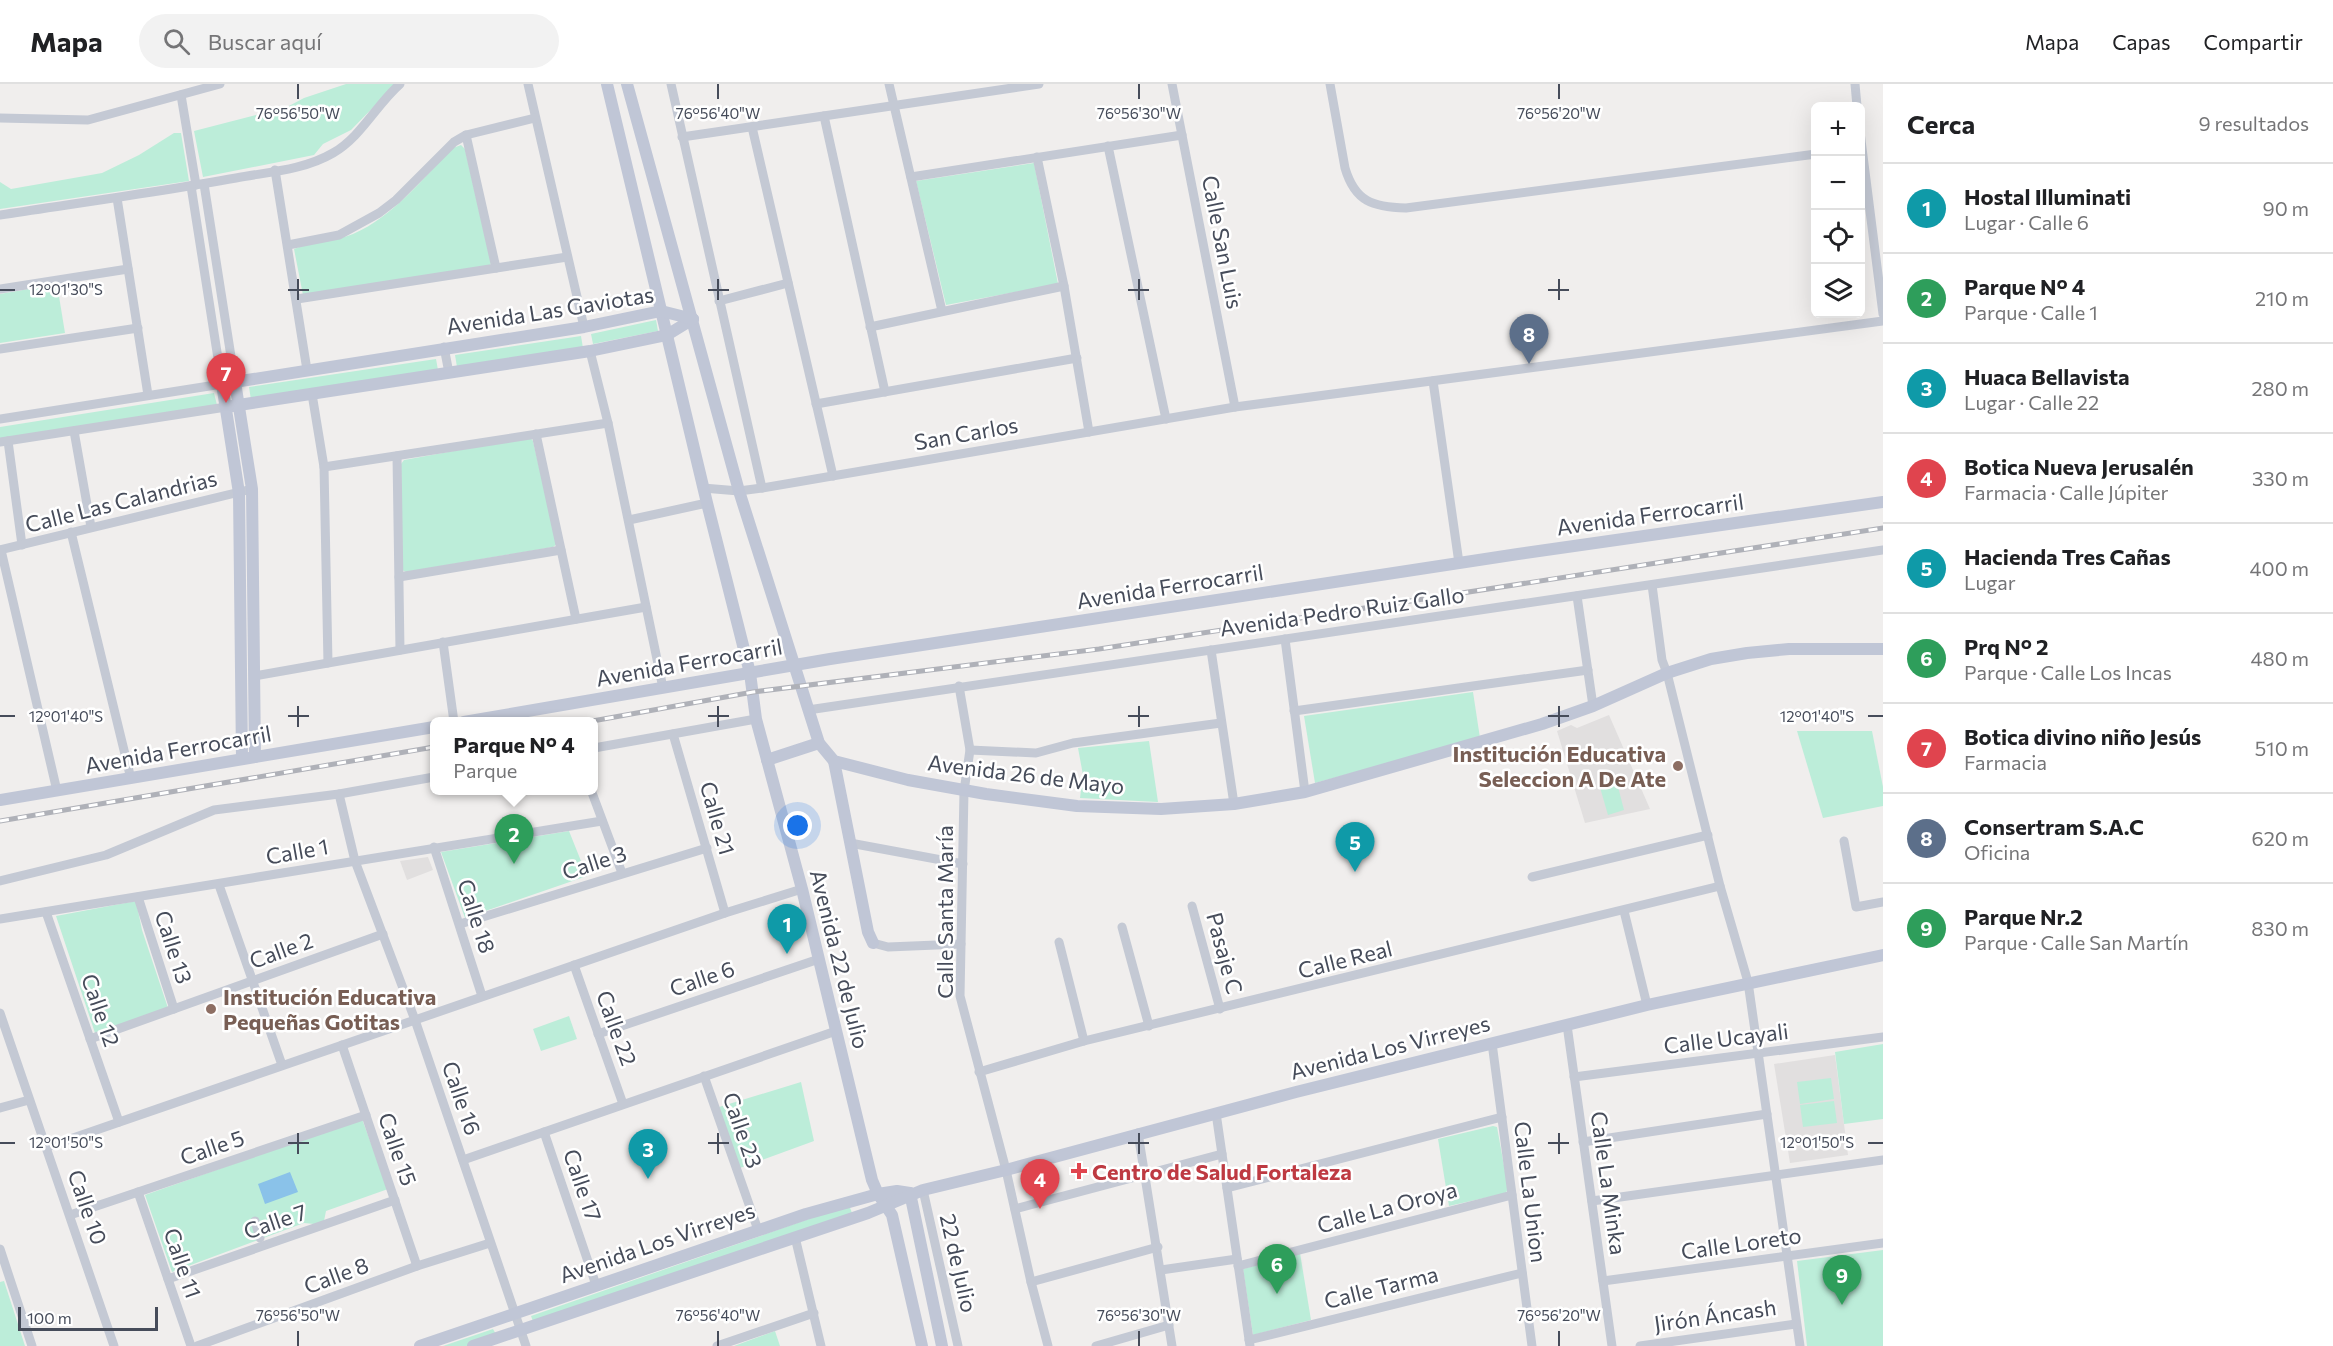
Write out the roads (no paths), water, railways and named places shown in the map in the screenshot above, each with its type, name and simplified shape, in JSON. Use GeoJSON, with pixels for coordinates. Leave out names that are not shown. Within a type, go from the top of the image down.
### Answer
{"type":"FeatureCollection","features":[{"type":"Feature","properties":{"kind":"street"},"geometry":{"type":"LineString","coordinates":[[0,118],[88,120],[220,84]]}},
{"type":"Feature","properties":{"kind":"street"},"geometry":{"type":"LineString","coordinates":[[0,215],[117,198],[308,165],[335,152],[360,130],[386,96],[400,84]]}},
{"type":"Feature","properties":{"kind":"street"},"geometry":{"type":"LineString","coordinates":[[528,84],[584,327]]}},
{"type":"Feature","properties":{"kind":"street","name":"Avenida 22 de Julio"},"geometry":{"type":"LineString","coordinates":[[607,84],[750,673],[756,719],[766,760],[802,889],[872,1180],[892,1215],[922,1346]]}},
{"type":"Feature","properties":{"kind":"street"},"geometry":{"type":"LineString","coordinates":[[627,84],[739,491],[819,743],[834,761],[868,932],[873,943],[888,947],[961,944]]}},
{"type":"Feature","properties":{"kind":"street"},"geometry":{"type":"LineString","coordinates":[[671,84],[762,488]]}},
{"type":"Feature","properties":{"kind":"street"},"geometry":{"type":"LineString","coordinates":[[889,84],[942,311]]}},
{"type":"Feature","properties":{"kind":"street"},"geometry":{"type":"LineString","coordinates":[[682,137],[1039,84]]}},
{"type":"Feature","properties":{"kind":"street","name":"Calle San Luis"},"geometry":{"type":"LineString","coordinates":[[1172,84],[1235,407]]}},
{"type":"Feature","properties":{"kind":"street"},"geometry":{"type":"LineString","coordinates":[[1330,84],[1349,182],[1357,193],[1381,207],[1406,208],[1811,155]]}},
{"type":"Feature","properties":{"kind":"street"},"geometry":{"type":"LineString","coordinates":[[1855,84],[1857,102]]}},
{"type":"Feature","properties":{"kind":"street"},"geometry":{"type":"LineString","coordinates":[[182,95],[235,382],[252,489],[254,676],[248,758]]}},
{"type":"Feature","properties":{"kind":"street"},"geometry":{"type":"LineString","coordinates":[[824,116],[885,392]]}},
{"type":"Feature","properties":{"kind":"street"},"geometry":{"type":"LineString","coordinates":[[288,244],[339,235],[357,227],[396,200],[454,142],[466,135],[535,118]]}},
{"type":"Feature","properties":{"kind":"street"},"geometry":{"type":"LineString","coordinates":[[752,127],[833,476]]}},
{"type":"Feature","properties":{"kind":"street"},"geometry":{"type":"LineString","coordinates":[[466,135],[496,268]]}},
{"type":"Feature","properties":{"kind":"street"},"geometry":{"type":"LineString","coordinates":[[911,177],[1182,135]]}},
{"type":"Feature","properties":{"kind":"street"},"geometry":{"type":"LineString","coordinates":[[1108,146],[1166,419]]}},
{"type":"Feature","properties":{"kind":"street"},"geometry":{"type":"LineString","coordinates":[[1863,156],[1883,314]]}},
{"type":"Feature","properties":{"kind":"street"},"geometry":{"type":"LineString","coordinates":[[1037,157],[1064,286],[1089,432]]}},
{"type":"Feature","properties":{"kind":"street"},"geometry":{"type":"LineString","coordinates":[[275,171],[307,370]]}},
{"type":"Feature","properties":{"kind":"street"},"geometry":{"type":"LineString","coordinates":[[197,185],[222,384],[239,493],[248,758]]}},
{"type":"Feature","properties":{"kind":"street"},"geometry":{"type":"LineString","coordinates":[[117,198],[148,394]]}},
{"type":"Feature","properties":{"kind":"street"},"geometry":{"type":"LineString","coordinates":[[297,299],[567,257]]}},
{"type":"Feature","properties":{"kind":"street"},"geometry":{"type":"LineString","coordinates":[[0,289],[128,269]]}},
{"type":"Feature","properties":{"kind":"street"},"geometry":{"type":"LineString","coordinates":[[719,301],[788,283]]}},
{"type":"Feature","properties":{"kind":"street"},"geometry":{"type":"LineString","coordinates":[[870,327],[1064,286]]}},
{"type":"Feature","properties":{"kind":"street","name":"Avenida Las Gaviotas"},"geometry":{"type":"LineString","coordinates":[[0,419],[444,347],[584,327],[661,311],[693,319]]}},
{"type":"Feature","properties":{"kind":"street","name":"Avenida Las Gaviotas"},"geometry":{"type":"LineString","coordinates":[[4,441],[590,351],[667,335],[693,319]]}},
{"type":"Feature","properties":{"kind":"street","name":"San Carlos"},"geometry":{"type":"LineString","coordinates":[[704,488],[739,491],[762,488],[1235,407],[1883,321]]}},
{"type":"Feature","properties":{"kind":"street"},"geometry":{"type":"LineString","coordinates":[[0,350],[138,328]]}},
{"type":"Feature","properties":{"kind":"street"},"geometry":{"type":"LineString","coordinates":[[444,347],[449,373]]}},
{"type":"Feature","properties":{"kind":"street"},"geometry":{"type":"LineString","coordinates":[[590,351],[609,423],[663,688]]}},
{"type":"Feature","properties":{"kind":"street"},"geometry":{"type":"LineString","coordinates":[[816,404],[1077,358]]}},
{"type":"Feature","properties":{"kind":"street"},"geometry":{"type":"LineString","coordinates":[[1433,381],[1460,563]]}},
{"type":"Feature","properties":{"kind":"street"},"geometry":{"type":"LineString","coordinates":[[312,394],[324,467],[328,663]]}},
{"type":"Feature","properties":{"kind":"street"},"geometry":{"type":"LineString","coordinates":[[324,467],[609,423]]}},
{"type":"Feature","properties":{"kind":"street"},"geometry":{"type":"LineString","coordinates":[[74,431],[91,527]]}},
{"type":"Feature","properties":{"kind":"street"},"geometry":{"type":"LineString","coordinates":[[536,434],[576,619]]}},
{"type":"Feature","properties":{"kind":"street"},"geometry":{"type":"LineString","coordinates":[[4,441],[22,545]]}},
{"type":"Feature","properties":{"kind":"street"},"geometry":{"type":"LineString","coordinates":[[397,456],[400,650]]}},
{"type":"Feature","properties":{"kind":"street","name":"Calle Las Calandrias"},"geometry":{"type":"LineString","coordinates":[[0,550],[252,489]]}},
{"type":"Feature","properties":{"kind":"street"},"geometry":{"type":"LineString","coordinates":[[629,520],[707,502]]}},
{"type":"Feature","properties":{"kind":"street","name":"Avenida Ferrocarril"},"geometry":{"type":"LineString","coordinates":[[493,717],[793,666],[1460,563],[1883,502]]}},
{"type":"Feature","properties":{"kind":"street"},"geometry":{"type":"LineString","coordinates":[[71,532],[131,779]]}},
{"type":"Feature","properties":{"kind":"street"},"geometry":{"type":"LineString","coordinates":[[0,550],[57,791]]}},
{"type":"Feature","properties":{"kind":"street"},"geometry":{"type":"LineString","coordinates":[[399,577],[561,550]]}},
{"type":"Feature","properties":{"kind":"street","name":"Avenida Pedro Ruiz Gallo"},"geometry":{"type":"LineString","coordinates":[[808,710],[1883,550]]}},
{"type":"Feature","properties":{"kind":"street"},"geometry":{"type":"LineString","coordinates":[[1652,585],[1662,660],[1720,886],[1748,982],[1800,1346]]}},
{"type":"Feature","properties":{"kind":"street"},"geometry":{"type":"LineString","coordinates":[[1577,596],[1593,706]]}},
{"type":"Feature","properties":{"kind":"street"},"geometry":{"type":"LineString","coordinates":[[254,676],[646,607]]}},
{"type":"Feature","properties":{"kind":"street"},"geometry":{"type":"LineString","coordinates":[[1285,639],[1305,792]]}},
{"type":"Feature","properties":{"kind":"street"},"geometry":{"type":"LineString","coordinates":[[442,642],[453,717]]}},
{"type":"Feature","properties":{"kind":"street","name":"Avenida 26 de Mayo"},"geometry":{"type":"LineString","coordinates":[[834,761],[908,780],[964,791],[1077,806],[1161,809],[1234,804],[1305,792],[1542,724],[1593,706],[1667,673],[1712,659],[1789,649],[1883,649]]}},
{"type":"Feature","properties":{"kind":"street"},"geometry":{"type":"LineString","coordinates":[[1211,650],[1234,804]]}},
{"type":"Feature","properties":{"kind":"street"},"geometry":{"type":"LineString","coordinates":[[1294,711],[1588,670]]}},
{"type":"Feature","properties":{"kind":"street","name":"Calle Santa María"},"geometry":{"type":"LineString","coordinates":[[959,687],[970,750],[964,791],[960,996],[1006,1170],[1048,1346]]}},
{"type":"Feature","properties":{"kind":"street"},"geometry":{"type":"LineString","coordinates":[[598,747],[756,719]]}},
{"type":"Feature","properties":{"kind":"street"},"geometry":{"type":"LineString","coordinates":[[970,750],[1036,753],[1073,743],[1221,723]]}},
{"type":"Feature","properties":{"kind":"street","name":"Avenida Ferrocarril"},"geometry":{"type":"LineString","coordinates":[[0,800],[430,728]]}},
{"type":"Feature","properties":{"kind":"street","name":"Calle 21"},"geometry":{"type":"LineString","coordinates":[[673,734],[725,913]]}},
{"type":"Feature","properties":{"kind":"street"},"geometry":{"type":"LineString","coordinates":[[766,760],[819,743]]}},
{"type":"Feature","properties":{"kind":"street"},"geometry":{"type":"LineString","coordinates":[[0,881],[106,855],[214,810],[339,794],[430,778]]}},
{"type":"Feature","properties":{"kind":"street","name":"Calle 16"},"geometry":{"type":"LineString","coordinates":[[339,794],[355,861],[415,1020],[526,1346]]}},
{"type":"Feature","properties":{"kind":"street"},"geometry":{"type":"LineString","coordinates":[[593,795],[622,873]]}},
{"type":"Feature","properties":{"kind":"street","name":"Calle 1"},"geometry":{"type":"LineString","coordinates":[[0,919],[602,821]]}},
{"type":"Feature","properties":{"kind":"street"},"geometry":{"type":"LineString","coordinates":[[1532,877],[1708,835]]}},
{"type":"Feature","properties":{"kind":"street"},"geometry":{"type":"LineString","coordinates":[[1844,841],[1856,907],[1883,902]]}},
{"type":"Feature","properties":{"kind":"street"},"geometry":{"type":"LineString","coordinates":[[850,843],[963,864]]}},
{"type":"Feature","properties":{"kind":"street","name":"Calle 18"},"geometry":{"type":"LineString","coordinates":[[434,847],[482,996]]}},
{"type":"Feature","properties":{"kind":"street","name":"Calle 3"},"geometry":{"type":"LineString","coordinates":[[460,924],[706,848]]}},
{"type":"Feature","properties":{"kind":"street"},"geometry":{"type":"LineString","coordinates":[[219,885],[282,1065]]}},
{"type":"Feature","properties":{"kind":"street","name":"Calle Real"},"geometry":{"type":"LineString","coordinates":[[979,1072],[1084,1041],[1720,886]]}},
{"type":"Feature","properties":{"kind":"street"},"geometry":{"type":"LineString","coordinates":[[47,1147],[482,996],[802,889]]}},
{"type":"Feature","properties":{"kind":"street","name":"Calle 13"},"geometry":{"type":"LineString","coordinates":[[138,897],[174,1009]]}},
{"type":"Feature","properties":{"kind":"street","name":"Pasaje C"},"geometry":{"type":"LineString","coordinates":[[1192,906],[1220,1009]]}},
{"type":"Feature","properties":{"kind":"street"},"geometry":{"type":"LineString","coordinates":[[1624,911],[1647,1005]]}},
{"type":"Feature","properties":{"kind":"street","name":"Calle 12"},"geometry":{"type":"LineString","coordinates":[[45,912],[119,1122]]}},
{"type":"Feature","properties":{"kind":"street"},"geometry":{"type":"LineString","coordinates":[[1122,927],[1149,1026]]}},
{"type":"Feature","properties":{"kind":"street","name":"Calle 2"},"geometry":{"type":"LineString","coordinates":[[90,1039],[383,934]]}},
{"type":"Feature","properties":{"kind":"street"},"geometry":{"type":"LineString","coordinates":[[1059,942],[1084,1041]]}},
{"type":"Feature","properties":{"kind":"street","name":"Avenida Los Virreyes"},"geometry":{"type":"LineString","coordinates":[[420,1346],[806,1214],[878,1194],[916,1191],[1006,1170],[1138,1133],[1567,1024],[1748,982],[1883,955]]}},
{"type":"Feature","properties":{"kind":"street","name":"Calle 6"},"geometry":{"type":"LineString","coordinates":[[598,1034],[819,959]]}},
{"type":"Feature","properties":{"kind":"street","name":"Calle 22"},"geometry":{"type":"LineString","coordinates":[[574,965],[623,1104]]}},
{"type":"Feature","properties":{"kind":"street","name":"Calle 10"},"geometry":{"type":"LineString","coordinates":[[0,1013],[114,1346]]}},
{"type":"Feature","properties":{"kind":"street","name":"Calle La Minka"},"geometry":{"type":"LineString","coordinates":[[1567,1024],[1612,1346]]}},
{"type":"Feature","properties":{"kind":"street"},"geometry":{"type":"LineString","coordinates":[[463,1160],[836,1030]]}},
{"type":"Feature","properties":{"kind":"street","name":"Calle Ucayali"},"geometry":{"type":"LineString","coordinates":[[1574,1077],[1883,1037]]}},
{"type":"Feature","properties":{"kind":"street","name":"Calle La Union"},"geometry":{"type":"LineString","coordinates":[[1492,1043],[1532,1346]]}},
{"type":"Feature","properties":{"kind":"street","name":"Calle 15"},"geometry":{"type":"LineString","coordinates":[[342,1044],[417,1266]]}},
{"type":"Feature","properties":{"kind":"street","name":"Calle 23"},"geometry":{"type":"LineString","coordinates":[[704,1076],[758,1230]]}},
{"type":"Feature","properties":{"kind":"street"},"geometry":{"type":"LineString","coordinates":[[0,1108],[30,1100]]}},
{"type":"Feature","properties":{"kind":"street"},"geometry":{"type":"LineString","coordinates":[[1216,1113],[1249,1343]]}},
{"type":"Feature","properties":{"kind":"street"},"geometry":{"type":"LineString","coordinates":[[1584,1142],[1767,1114]]}},
{"type":"Feature","properties":{"kind":"street","name":"Calle 5"},"geometry":{"type":"LineString","coordinates":[[70,1215],[366,1115]]}},
{"type":"Feature","properties":{"kind":"street"},"geometry":{"type":"LineString","coordinates":[[1227,1188],[1502,1117]]}},
{"type":"Feature","properties":{"kind":"street","name":"Calle 17"},"geometry":{"type":"LineString","coordinates":[[544,1132],[596,1285]]}},
{"type":"Feature","properties":{"kind":"street"},"geometry":{"type":"LineString","coordinates":[[1138,1133],[1172,1346]]}},
{"type":"Feature","properties":{"kind":"street"},"geometry":{"type":"LineString","coordinates":[[1015,1209],[1222,1154]]}},
{"type":"Feature","properties":{"kind":"street"},"geometry":{"type":"LineString","coordinates":[[1592,1201],[1883,1160]]}},
{"type":"Feature","properties":{"kind":"street"},"geometry":{"type":"LineString","coordinates":[[916,1191],[942,1346]]}},
{"type":"Feature","properties":{"kind":"street","name":"Avenida Los Virreyes"},"geometry":{"type":"LineString","coordinates":[[473,1346],[887,1206],[916,1191]]}},
{"type":"Feature","properties":{"kind":"street","name":"22 de Julio"},"geometry":{"type":"LineString","coordinates":[[916,1191],[958,1346]]}},
{"type":"Feature","properties":{"kind":"street","name":"Calle 11"},"geometry":{"type":"LineString","coordinates":[[138,1192],[191,1346]]}},
{"type":"Feature","properties":{"kind":"street","name":"Calle La Oroya"},"geometry":{"type":"LineString","coordinates":[[1161,1270],[1238,1263],[1512,1195]]}},
{"type":"Feature","properties":{"kind":"street","name":"Calle 7"},"geometry":{"type":"LineString","coordinates":[[168,1279],[395,1200]]}},
{"type":"Feature","properties":{"kind":"street"},"geometry":{"type":"LineString","coordinates":[[255,1221],[260,1238]]}},
{"type":"Feature","properties":{"kind":"street"},"geometry":{"type":"LineString","coordinates":[[795,1237],[821,1346]]}},
{"type":"Feature","properties":{"kind":"street","name":"Calle 8"},"geometry":{"type":"LineString","coordinates":[[197,1346],[417,1266],[490,1243]]}},
{"type":"Feature","properties":{"kind":"street","name":"Calle Loreto"},"geometry":{"type":"LineString","coordinates":[[1603,1281],[1883,1243]]}},
{"type":"Feature","properties":{"kind":"street"},"geometry":{"type":"LineString","coordinates":[[1031,1282],[1158,1247]]}},
{"type":"Feature","properties":{"kind":"street"},"geometry":{"type":"LineString","coordinates":[[0,1249],[4,1274],[32,1346]]}},
{"type":"Feature","properties":{"kind":"street","name":"Calle Tarma"},"geometry":{"type":"LineString","coordinates":[[1249,1343],[1522,1273]]}},
{"type":"Feature","properties":{"kind":"street"},"geometry":{"type":"LineString","coordinates":[[717,1346],[814,1313]]}},
{"type":"Feature","properties":{"kind":"street","name":"Jirón Áncash"},"geometry":{"type":"LineString","coordinates":[[1640,1346],[1796,1324]]}},
{"type":"Feature","properties":{"kind":"street"},"geometry":{"type":"LineString","coordinates":[[1096,1346],[1169,1325]]}},
{"type":"Feature","properties":{"kind":"water"},"geometry":{"type":"Polygon","coordinates":[[[290,1172],[298,1192],[265,1204],[258,1184],[290,1172]]]}},
{"type":"Feature","properties":{"kind":"railway"},"geometry":{"type":"LineString","coordinates":[[598,720],[753,692],[1099,649],[1883,528]]}},
{"type":"Feature","properties":{"kind":"railway"},"geometry":{"type":"LineString","coordinates":[[0,821],[430,748]]}},
{"type":"Feature","properties":{"kind":"place","name":"Consertram S.A.C"},"geometry":{"type":"Point","coordinates":[1529,364]}},
{"type":"Feature","properties":{"kind":"place","name":"Botica divino niño Jesús"},"geometry":{"type":"Point","coordinates":[226,403]}},
{"type":"Feature","properties":{"kind":"place","name":"Institución Educativa Seleccion A De Ate"},"geometry":{"type":"Point","coordinates":[1678,766]}},
{"type":"Feature","properties":{"kind":"place","name":"Parque N° 4"},"geometry":{"type":"Point","coordinates":[514,864]}},
{"type":"Feature","properties":{"kind":"place","name":"Hacienda Tres Cañas"},"geometry":{"type":"Point","coordinates":[1355,872]}},
{"type":"Feature","properties":{"kind":"place","name":"Hostal Illuminati"},"geometry":{"type":"Point","coordinates":[787,954]}},
{"type":"Feature","properties":{"kind":"place","name":"Institución Educativa Pequeñas Gotitas"},"geometry":{"type":"Point","coordinates":[211,1009]}},
{"type":"Feature","properties":{"kind":"place","name":"Centro de Salud Fortaleza"},"geometry":{"type":"Point","coordinates":[1079,1171]}},
{"type":"Feature","properties":{"kind":"place","name":"Huaca Bellavista"},"geometry":{"type":"Point","coordinates":[648,1179]}},
{"type":"Feature","properties":{"kind":"place","name":"Botica Nueva Jerusalén"},"geometry":{"type":"Point","coordinates":[1040,1209]}},
{"type":"Feature","properties":{"kind":"place","name":"Prq N° 2"},"geometry":{"type":"Point","coordinates":[1277,1294]}},
{"type":"Feature","properties":{"kind":"place","name":"Parque Nr.2"},"geometry":{"type":"Point","coordinates":[1842,1305]}}]}
